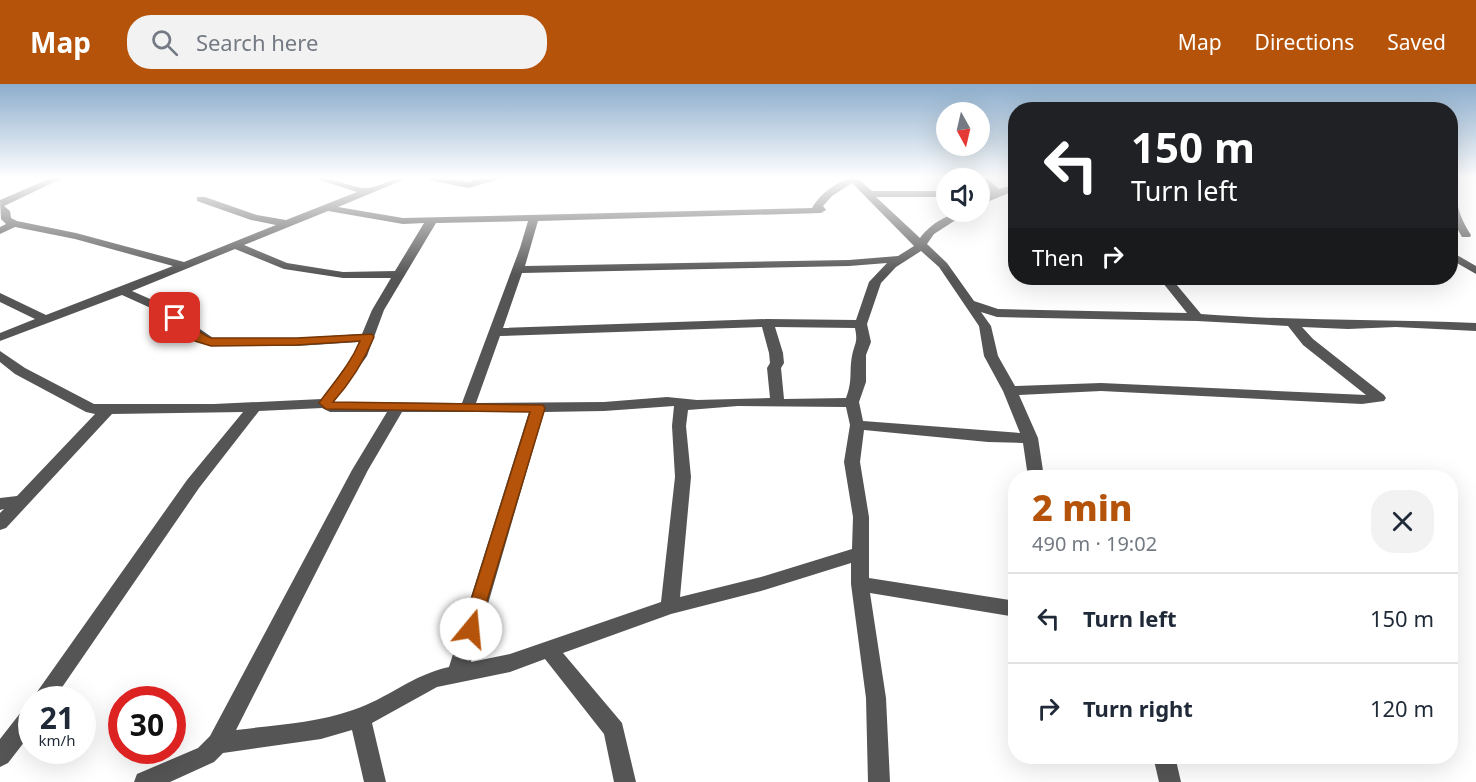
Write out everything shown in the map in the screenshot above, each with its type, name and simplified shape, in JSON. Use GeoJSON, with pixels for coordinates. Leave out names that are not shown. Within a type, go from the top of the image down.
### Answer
{"type":"FeatureCollection","features":[{"type":"Feature","properties":{"kind":"street"},"geometry":{"type":"LineString","coordinates":[[4,211],[6,219],[14,224],[76,236],[182,265]]}},
{"type":"Feature","properties":{"kind":"street"},"geometry":{"type":"LineString","coordinates":[[234,211],[255,218],[286,223]]}},
{"type":"Feature","properties":{"kind":"street"},"geometry":{"type":"LineString","coordinates":[[0,337],[122,291],[319,211]]}},
{"type":"Feature","properties":{"kind":"street"},"geometry":{"type":"LineString","coordinates":[[351,211],[403,221],[816,211]]}},
{"type":"Feature","properties":{"kind":"street"},"geometry":{"type":"LineString","coordinates":[[884,211],[943,265],[985,326],[991,356],[1010,391],[1030,438],[1035,470]]}},
{"type":"Feature","properties":{"kind":"street"},"geometry":{"type":"LineString","coordinates":[[468,406],[496,332],[534,218]]}},
{"type":"Feature","properties":{"kind":"street"},"geometry":{"type":"LineString","coordinates":[[326,403],[354,366],[378,310],[401,274],[425,229],[433,220]]}},
{"type":"Feature","properties":{"kind":"street"},"geometry":{"type":"LineString","coordinates":[[879,782],[876,698],[860,584],[861,517],[852,462],[857,425],[852,402],[859,382],[859,355],[864,342],[861,324],[875,282],[901,259],[912,254],[930,232],[946,222]]}},
{"type":"Feature","properties":{"kind":"street"},"geometry":{"type":"LineString","coordinates":[[1458,223],[1471,236]]}},
{"type":"Feature","properties":{"kind":"street"},"geometry":{"type":"LineString","coordinates":[[0,231],[14,224]]}},
{"type":"Feature","properties":{"kind":"street"},"geometry":{"type":"LineString","coordinates":[[234,245],[284,267],[342,275],[401,274]]}},
{"type":"Feature","properties":{"kind":"street"},"geometry":{"type":"LineString","coordinates":[[517,270],[774,263],[849,264],[901,259]]}},
{"type":"Feature","properties":{"kind":"street"},"geometry":{"type":"LineString","coordinates":[[1458,260],[1476,272]]}},
{"type":"Feature","properties":{"kind":"street"},"geometry":{"type":"LineString","coordinates":[[1171,285],[1197,317]]}},
{"type":"Feature","properties":{"kind":"street"},"geometry":{"type":"LineString","coordinates":[[122,291],[157,306],[193,330],[199,339],[211,342],[297,342],[368,337]]}},
{"type":"Feature","properties":{"kind":"street"},"geometry":{"type":"LineString","coordinates":[[0,297],[46,320]]}},
{"type":"Feature","properties":{"kind":"street"},"geometry":{"type":"LineString","coordinates":[[972,304],[996,313],[1197,317],[1348,326],[1396,323],[1476,327]]}},
{"type":"Feature","properties":{"kind":"street"},"geometry":{"type":"LineString","coordinates":[[985,326],[996,313]]}},
{"type":"Feature","properties":{"kind":"street"},"geometry":{"type":"LineString","coordinates":[[496,332],[766,323],[861,324]]}},
{"type":"Feature","properties":{"kind":"street"},"geometry":{"type":"LineString","coordinates":[[766,323],[776,353],[777,363],[774,368],[777,401]]}},
{"type":"Feature","properties":{"kind":"street"},"geometry":{"type":"LineString","coordinates":[[1010,391],[1101,387],[1362,400],[1379,398],[1308,342],[1292,323]]}},
{"type":"Feature","properties":{"kind":"street"},"geometry":{"type":"LineString","coordinates":[[0,355],[20,371],[91,409],[255,407],[326,403],[330,406],[397,408],[468,406],[538,408],[610,407],[648,402],[692,403],[681,406]]}},
{"type":"Feature","properties":{"kind":"street"},"geometry":{"type":"LineString","coordinates":[[681,406],[777,401],[824,404],[852,402]]}},
{"type":"Feature","properties":{"kind":"street"},"geometry":{"type":"LineString","coordinates":[[670,607],[683,477],[679,426],[681,406]]}},
{"type":"Feature","properties":{"kind":"street"},"geometry":{"type":"LineString","coordinates":[[51,686],[193,484],[255,407]]}},
{"type":"Feature","properties":{"kind":"street"},"geometry":{"type":"LineString","coordinates":[[145,782],[206,755],[218,743],[360,470],[397,408]]}},
{"type":"Feature","properties":{"kind":"street"},"geometry":{"type":"LineString","coordinates":[[457,675],[538,408]]}},
{"type":"Feature","properties":{"kind":"street"},"geometry":{"type":"LineString","coordinates":[[0,524],[108,409]]}},
{"type":"Feature","properties":{"kind":"street"},"geometry":{"type":"LineString","coordinates":[[857,425],[1030,438]]}},
{"type":"Feature","properties":{"kind":"street"},"geometry":{"type":"LineString","coordinates":[[0,504],[22,501]]}},
{"type":"Feature","properties":{"kind":"street"},"geometry":{"type":"LineString","coordinates":[[218,743],[321,729],[360,718],[433,680],[510,663],[670,607],[760,584],[862,553]]}},
{"type":"Feature","properties":{"kind":"street"},"geometry":{"type":"LineString","coordinates":[[860,584],[1008,608]]}},
{"type":"Feature","properties":{"kind":"street"},"geometry":{"type":"LineString","coordinates":[[548,649],[614,730],[625,782]]}},
{"type":"Feature","properties":{"kind":"street"},"geometry":{"type":"LineString","coordinates":[[360,718],[375,782]]}},
{"type":"Feature","properties":{"kind":"street"},"geometry":{"type":"LineString","coordinates":[[0,756],[18,732]]}},
{"type":"Feature","properties":{"kind":"street"},"geometry":{"type":"LineString","coordinates":[[1166,764],[1170,782]]}},
{"type":"Feature","properties":{"kind":"route"},"geometry":{"type":"LineString","coordinates":[[175,318],[193,330],[199,339],[211,342],[297,342],[368,337],[360,356],[342,384],[326,403],[330,406],[538,408],[471,629]]}}]}
